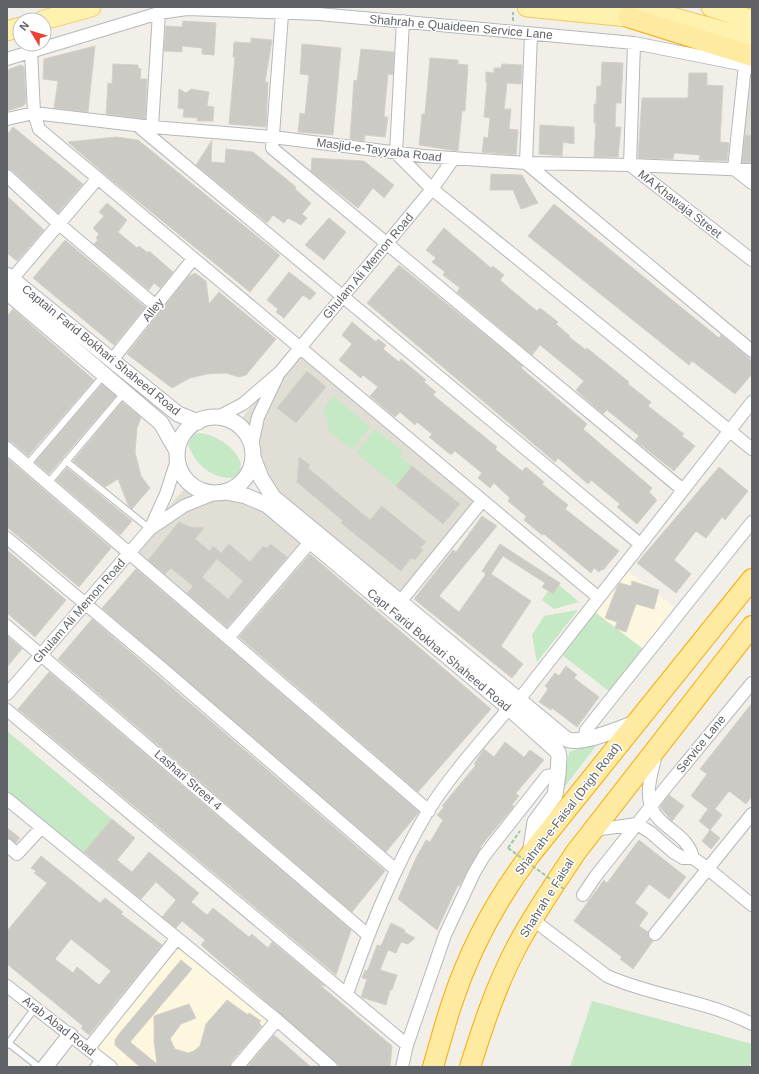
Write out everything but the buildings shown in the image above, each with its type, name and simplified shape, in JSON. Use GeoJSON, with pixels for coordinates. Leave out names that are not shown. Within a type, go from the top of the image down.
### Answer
{"type":"FeatureCollection","features":[{"type":"Feature","properties":{"kind":"highway"},"geometry":{"type":"LineString","coordinates":[[628,16],[750,63]]}},
{"type":"Feature","properties":{"kind":"highway","name":"Shahrah-e-Faisal (Drigh Road)"},"geometry":{"type":"LineString","coordinates":[[432,1067],[452,1002],[466,966],[509,885],[530,855],[752,579]]}},
{"type":"Feature","properties":{"kind":"highway"},"geometry":{"type":"LineString","coordinates":[[657,748],[752,626]]}},
{"type":"Feature","properties":{"kind":"highway","name":"Shahrah e Faisal"},"geometry":{"type":"LineString","coordinates":[[470,1067],[486,1017],[515,949],[532,919],[576,852],[657,748]]}},
{"type":"Feature","properties":{"kind":"main road"},"geometry":{"type":"LineString","coordinates":[[52,18],[91,7]]}},
{"type":"Feature","properties":{"kind":"main road"},"geometry":{"type":"LineString","coordinates":[[527,7],[628,16],[671,17],[744,37]]}},
{"type":"Feature","properties":{"kind":"main road"},"geometry":{"type":"LineString","coordinates":[[711,7],[748,18]]}},
{"type":"Feature","properties":{"kind":"street","name":"Shahrah e Quaideen Service Lane"},"geometry":{"type":"LineString","coordinates":[[52,45],[159,13],[187,9],[282,14],[320,11],[403,22],[634,43],[750,63]]}},
{"type":"Feature","properties":{"kind":"street"},"geometry":{"type":"LineString","coordinates":[[152,127],[159,13]]}},
{"type":"Feature","properties":{"kind":"street"},"geometry":{"type":"LineString","coordinates":[[282,14],[272,148],[683,490]]}},
{"type":"Feature","properties":{"kind":"street"},"geometry":{"type":"LineString","coordinates":[[403,22],[396,153],[432,189],[752,449]]}},
{"type":"Feature","properties":{"kind":"street"},"geometry":{"type":"LineString","coordinates":[[531,34],[526,163],[752,351]]}},
{"type":"Feature","properties":{"kind":"street","name":"MA Khawaja Street"},"geometry":{"type":"LineString","coordinates":[[634,43],[630,165],[752,260]]}},
{"type":"Feature","properties":{"kind":"street","name":"Shahrah e Quaideen Service Lane"},"geometry":{"type":"LineString","coordinates":[[7,59],[28,52]]}},
{"type":"Feature","properties":{"kind":"street"},"geometry":{"type":"LineString","coordinates":[[31,52],[34,113],[39,129],[599,598]]}},
{"type":"Feature","properties":{"kind":"street"},"geometry":{"type":"LineString","coordinates":[[750,63],[734,168],[752,182]]}},
{"type":"Feature","properties":{"kind":"street","name":"Masjid-e-Tayyaba Road"},"geometry":{"type":"LineString","coordinates":[[7,119],[34,113],[138,126],[273,137],[396,153],[526,163],[734,168],[752,170]]}},
{"type":"Feature","properties":{"kind":"street"},"geometry":{"type":"LineString","coordinates":[[138,126],[640,544]]}},
{"type":"Feature","properties":{"kind":"street","name":"Ghulam Ali Memon Road"},"geometry":{"type":"LineString","coordinates":[[280,372],[432,189],[454,158]]}},
{"type":"Feature","properties":{"kind":"street"},"geometry":{"type":"LineString","coordinates":[[7,176],[59,224],[156,306]]}},
{"type":"Feature","properties":{"kind":"street"},"geometry":{"type":"LineString","coordinates":[[9,282],[98,178]]}},
{"type":"Feature","properties":{"kind":"street","name":"Alley"},"geometry":{"type":"LineString","coordinates":[[112,360],[193,259]]}},
{"type":"Feature","properties":{"kind":"street","name":"Captain Farid Bokhari Shaheed Road"},"geometry":{"type":"LineString","coordinates":[[9,282],[112,360],[178,414],[198,422]]}},
{"type":"Feature","properties":{"kind":"street","name":"Captain Farid Bokhari Shaheed Road"},"geometry":{"type":"LineString","coordinates":[[9,282],[104,375],[161,423],[177,456]]}},
{"type":"Feature","properties":{"kind":"street"},"geometry":{"type":"LineString","coordinates":[[150,529],[166,494],[181,439],[188,429],[198,422],[218,417],[242,404],[280,372]]}},
{"type":"Feature","properties":{"kind":"street"},"geometry":{"type":"LineString","coordinates":[[150,529],[184,506],[237,487],[245,478],[251,468],[252,451],[258,417],[280,372]]}},
{"type":"Feature","properties":{"kind":"street"},"geometry":{"type":"LineString","coordinates":[[347,994],[368,935],[396,870],[429,811],[458,769],[513,705],[599,598],[752,402]]}},
{"type":"Feature","properties":{"kind":"street"},"geometry":{"type":"LineString","coordinates":[[218,417],[237,424],[246,433],[252,451]]}},
{"type":"Feature","properties":{"kind":"street"},"geometry":{"type":"LineString","coordinates":[[7,448],[429,811]]}},
{"type":"Feature","properties":{"kind":"street","name":"Capt Farid Bokhari Shaheed Road"},"geometry":{"type":"LineString","coordinates":[[252,451],[261,478],[273,497],[400,602],[513,705],[558,752],[558,774],[555,795],[535,822],[530,855]]}},
{"type":"Feature","properties":{"kind":"street"},"geometry":{"type":"LineString","coordinates":[[177,456],[183,476],[189,483],[206,493],[221,493]]}},
{"type":"Feature","properties":{"kind":"street","name":"Capt Farid Bokhari Shaheed Road"},"geometry":{"type":"LineString","coordinates":[[221,493],[246,496],[267,505],[310,542],[513,705],[566,739],[574,741],[584,739],[638,722]]}},
{"type":"Feature","properties":{"kind":"street"},"geometry":{"type":"LineString","coordinates":[[400,602],[482,500]]}},
{"type":"Feature","properties":{"kind":"street"},"geometry":{"type":"LineString","coordinates":[[584,739],[586,730],[752,522]]}},
{"type":"Feature","properties":{"kind":"street","name":"Ghulam Ali Memon Road"},"geometry":{"type":"LineString","coordinates":[[7,694],[150,529]]}},
{"type":"Feature","properties":{"kind":"street"},"geometry":{"type":"LineString","coordinates":[[7,538],[396,870]]}},
{"type":"Feature","properties":{"kind":"street"},"geometry":{"type":"LineString","coordinates":[[228,638],[310,542]]}},
{"type":"Feature","properties":{"kind":"street","name":"Lashari Street 4"},"geometry":{"type":"LineString","coordinates":[[7,626],[368,935]]}},
{"type":"Feature","properties":{"kind":"street","name":"Service Lane"},"geometry":{"type":"LineString","coordinates":[[583,895],[595,877],[637,824],[752,683]]}},
{"type":"Feature","properties":{"kind":"street"},"geometry":{"type":"LineString","coordinates":[[7,710],[407,1045]]}},
{"type":"Feature","properties":{"kind":"street"},"geometry":{"type":"LineString","coordinates":[[657,748],[649,795],[651,807],[661,820],[691,848],[693,858]]}},
{"type":"Feature","properties":{"kind":"street"},"geometry":{"type":"LineString","coordinates":[[402,1067],[407,1045],[445,935],[474,873],[484,856],[547,776],[558,774]]}},
{"type":"Feature","properties":{"kind":"street"},"geometry":{"type":"LineString","coordinates":[[7,799],[277,1020],[331,1067]]}},
{"type":"Feature","properties":{"kind":"street"},"geometry":{"type":"LineString","coordinates":[[655,934],[752,814]]}},
{"type":"Feature","properties":{"kind":"street"},"geometry":{"type":"LineString","coordinates":[[594,830],[637,824],[650,832],[673,852],[683,858],[693,858],[752,905]]}},
{"type":"Feature","properties":{"kind":"street"},"geometry":{"type":"LineString","coordinates":[[7,845],[17,854],[42,827]]}},
{"type":"Feature","properties":{"kind":"street"},"geometry":{"type":"LineString","coordinates":[[532,919],[607,976],[621,982],[700,1004],[732,1015],[752,1024]]}},
{"type":"Feature","properties":{"kind":"street"},"geometry":{"type":"LineString","coordinates":[[88,1049],[177,938]]}},
{"type":"Feature","properties":{"kind":"street","name":"Arab Abad Road"},"geometry":{"type":"LineString","coordinates":[[7,986],[88,1049],[97,1063],[111,1067]]}},
{"type":"Feature","properties":{"kind":"street"},"geometry":{"type":"LineString","coordinates":[[237,1067],[277,1020]]}},
{"type":"Feature","properties":{"kind":"street"},"geometry":{"type":"LineString","coordinates":[[45,1067],[70,1035]]}},
{"type":"Feature","properties":{"kind":"lane"},"geometry":{"type":"LineString","coordinates":[[27,464],[104,375]]}},
{"type":"Feature","properties":{"kind":"lane"},"geometry":{"type":"LineString","coordinates":[[48,482],[125,392]]}},
{"type":"Feature","properties":{"kind":"lane"},"geometry":{"type":"LineString","coordinates":[[66,461],[150,529]]}},
{"type":"Feature","properties":{"kind":"lane"},"geometry":{"type":"LineString","coordinates":[[35,1008],[7,1044],[39,1067]]}},
{"type":"Feature","properties":{"kind":"path"},"geometry":{"type":"LineString","coordinates":[[521,830],[508,848],[564,889]]}},
{"type":"Feature","properties":{"kind":"shaded area"},"geometry":{"type":"Polygon","coordinates":[[[745,65],[752,68],[752,183],[734,169],[745,65]]]}},
{"type":"Feature","properties":{"kind":"shaded area"},"geometry":{"type":"Polygon","coordinates":[[[300,348],[482,501],[400,602],[273,497],[246,433],[237,424],[300,348]]]}},
{"type":"Feature","properties":{"kind":"shaded area"},"geometry":{"type":"Polygon","coordinates":[[[189,483],[207,493],[246,496],[310,542],[228,638],[129,553],[189,483]]]}},
{"type":"Feature","properties":{"kind":"shaded area"},"geometry":{"type":"Polygon","coordinates":[[[623,567],[674,607],[643,649],[591,609],[623,567]]]}},
{"type":"Feature","properties":{"kind":"shaded area"},"geometry":{"type":"Polygon","coordinates":[[[177,938],[277,1020],[237,1067],[111,1067],[88,1049],[177,938]]]}},
{"type":"Feature","properties":{"kind":"green space"},"geometry":{"type":"Polygon","coordinates":[[[333,396],[370,427],[352,450],[329,431],[327,419],[323,411],[333,396]]]}},
{"type":"Feature","properties":{"kind":"green space"},"geometry":{"type":"Polygon","coordinates":[[[375,429],[404,452],[400,457],[412,466],[396,486],[356,453],[375,429]]]}},
{"type":"Feature","properties":{"kind":"green space"},"geometry":{"type":"Polygon","coordinates":[[[198,433],[213,436],[221,440],[235,452],[241,466],[237,475],[229,478],[215,475],[209,472],[198,462],[188,444],[192,435],[198,433]]]}},
{"type":"Feature","properties":{"kind":"green space"},"geometry":{"type":"Polygon","coordinates":[[[559,585],[579,602],[554,609],[542,600],[548,591],[553,594],[559,585]]]}},
{"type":"Feature","properties":{"kind":"green space"},"geometry":{"type":"Polygon","coordinates":[[[591,609],[643,649],[610,692],[557,651],[591,609]]]}},
{"type":"Feature","properties":{"kind":"green space"},"geometry":{"type":"Polygon","coordinates":[[[578,610],[537,662],[532,635],[544,616],[578,610]]]}},
{"type":"Feature","properties":{"kind":"green space"},"geometry":{"type":"Polygon","coordinates":[[[7,731],[112,819],[83,853],[7,791],[7,731]]]}},
{"type":"Feature","properties":{"kind":"green space"},"geometry":{"type":"Polygon","coordinates":[[[599,742],[563,789],[569,752],[599,742]]]}},
{"type":"Feature","properties":{"kind":"green space"},"geometry":{"type":"Polygon","coordinates":[[[592,1001],[752,1044],[752,1064],[750,1064],[749,1067],[570,1067],[592,1001]]]}}]}
